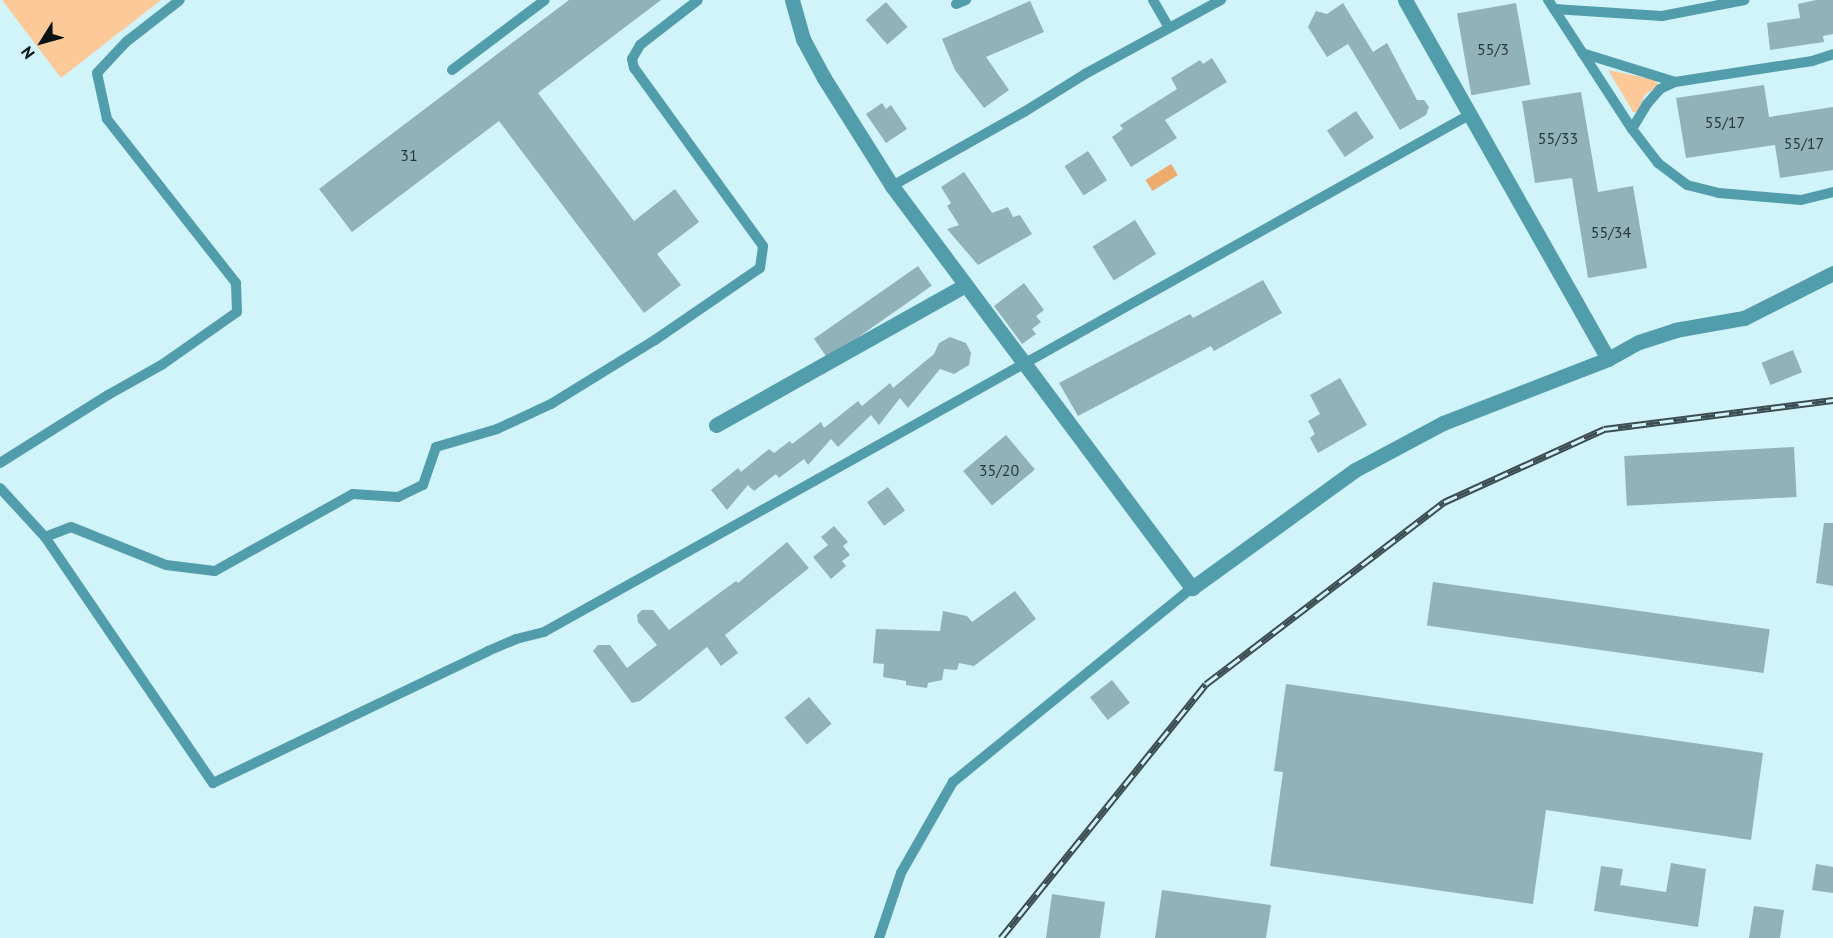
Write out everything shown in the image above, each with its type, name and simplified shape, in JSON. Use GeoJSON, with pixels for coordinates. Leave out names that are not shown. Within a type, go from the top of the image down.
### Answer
{"type":"FeatureCollection","features":[{"type":"Feature","properties":{"kind":"street"},"geometry":{"type":"LineString","coordinates":[[792,0],[803,39],[824,78],[892,186],[1192,588],[1355,470],[1443,423],[1608,359],[1639,342],[1675,330],[1744,318],[1833,273]]}},
{"type":"Feature","properties":{"kind":"street"},"geometry":{"type":"LineString","coordinates":[[1405,0],[1608,359]]}},
{"type":"Feature","properties":{"kind":"street"},"geometry":{"type":"LineString","coordinates":[[716,425],[965,285]]}},
{"type":"Feature","properties":{"kind":"lane"},"geometry":{"type":"LineString","coordinates":[[0,463],[108,395],[163,364],[237,312],[236,283],[107,119],[97,73],[126,42],[180,0]]}},
{"type":"Feature","properties":{"kind":"lane"},"geometry":{"type":"LineString","coordinates":[[452,70],[544,0]]}},
{"type":"Feature","properties":{"kind":"lane"},"geometry":{"type":"LineString","coordinates":[[45,537],[71,527],[166,565],[215,571],[353,494],[398,497],[423,485],[436,447],[497,429],[551,404],[655,340],[760,268],[763,246],[634,68],[632,59],[640,45],[698,0]]}},
{"type":"Feature","properties":{"kind":"lane"},"geometry":{"type":"LineString","coordinates":[[1153,0],[1169,28]]}},
{"type":"Feature","properties":{"kind":"lane"},"geometry":{"type":"LineString","coordinates":[[892,186],[1221,0]]}},
{"type":"Feature","properties":{"kind":"lane"},"geometry":{"type":"LineString","coordinates":[[1551,4],[1662,16],[1744,0]]}},
{"type":"Feature","properties":{"kind":"lane"},"geometry":{"type":"LineString","coordinates":[[1551,4],[1632,129],[1658,163],[1687,185],[1719,193],[1801,200],[1833,192]]}},
{"type":"Feature","properties":{"kind":"lane"},"geometry":{"type":"LineString","coordinates":[[1582,53],[1675,82]]}},
{"type":"Feature","properties":{"kind":"lane"},"geometry":{"type":"LineString","coordinates":[[1632,129],[1647,104],[1660,89],[1675,82],[1812,61],[1833,54]]}},
{"type":"Feature","properties":{"kind":"lane"},"geometry":{"type":"LineString","coordinates":[[0,488],[45,537],[213,783],[488,651],[516,639],[544,632],[1469,115]]}},
{"type":"Feature","properties":{"kind":"lane"},"geometry":{"type":"LineString","coordinates":[[879,938],[901,873],[953,782],[1192,588]]}},
{"type":"Feature","properties":{"kind":"shaded area"},"geometry":{"type":"Polygon","coordinates":[[[2,0],[161,0],[61,78],[2,0]]]}},
{"type":"Feature","properties":{"kind":"shaded area"},"geometry":{"type":"Polygon","coordinates":[[[1608,70],[1656,80],[1658,85],[1644,96],[1638,112],[1633,112],[1608,70]]]}},
{"type":"Feature","properties":{"kind":"shaded area"},"geometry":{"type":"Polygon","coordinates":[[[1171,164],[1178,175],[1152,191],[1146,180],[1171,164]]]}},
{"type":"Feature","properties":{"kind":"building"},"geometry":{"type":"Polygon","coordinates":[[[569,0],[661,0],[538,93],[634,221],[675,189],[699,222],[657,254],[681,285],[644,313],[499,121],[352,232],[319,189],[569,0]]]}},
{"type":"Feature","properties":{"kind":"building"},"geometry":{"type":"Polygon","coordinates":[[[1816,0],[1833,0],[1833,34],[1823,36],[1824,42],[1770,50],[1767,23],[1800,18],[1798,4],[1816,0]]]}},
{"type":"Feature","properties":{"kind":"building"},"geometry":{"type":"Polygon","coordinates":[[[1030,1],[1044,32],[986,57],[1009,90],[984,108],[955,70],[942,39],[1030,1]]]}},
{"type":"Feature","properties":{"kind":"building"},"geometry":{"type":"Polygon","coordinates":[[[886,2],[908,27],[887,45],[866,20],[886,2]]]}},
{"type":"Feature","properties":{"kind":"building"},"geometry":{"type":"Polygon","coordinates":[[[1343,3],[1373,52],[1387,43],[1417,100],[1424,100],[1429,107],[1426,115],[1400,130],[1348,44],[1327,57],[1308,27],[1316,11],[1327,14],[1343,3]]]}},
{"type":"Feature","properties":{"kind":"building"},"geometry":{"type":"Polygon","coordinates":[[[1516,3],[1530,85],[1471,95],[1457,13],[1516,3]]]}},
{"type":"Feature","properties":{"kind":"building"},"geometry":{"type":"Polygon","coordinates":[[[1212,58],[1227,82],[1165,120],[1177,138],[1131,167],[1112,137],[1123,129],[1120,125],[1177,89],[1171,78],[1200,60],[1203,64],[1212,58]]]}},
{"type":"Feature","properties":{"kind":"building"},"geometry":{"type":"Polygon","coordinates":[[[1764,85],[1769,117],[1833,107],[1833,170],[1780,178],[1775,145],[1686,158],[1676,98],[1764,85]]]}},
{"type":"Feature","properties":{"kind":"building"},"geometry":{"type":"Polygon","coordinates":[[[1581,92],[1598,192],[1633,186],[1647,268],[1588,278],[1572,178],[1535,183],[1522,101],[1581,92]]]}},
{"type":"Feature","properties":{"kind":"building"},"geometry":{"type":"Polygon","coordinates":[[[882,103],[886,109],[891,105],[907,129],[886,143],[866,114],[882,103]]]}},
{"type":"Feature","properties":{"kind":"building"},"geometry":{"type":"Polygon","coordinates":[[[1356,111],[1374,138],[1345,157],[1327,131],[1356,111]]]}},
{"type":"Feature","properties":{"kind":"building"},"geometry":{"type":"Polygon","coordinates":[[[1088,151],[1107,180],[1084,196],[1065,166],[1088,151]]]}},
{"type":"Feature","properties":{"kind":"building"},"geometry":{"type":"Polygon","coordinates":[[[964,172],[992,213],[1008,207],[1013,217],[1020,215],[1032,234],[978,265],[947,229],[959,225],[947,206],[951,203],[941,187],[964,172]]]}},
{"type":"Feature","properties":{"kind":"building"},"geometry":{"type":"Polygon","coordinates":[[[1135,220],[1156,254],[1114,280],[1093,246],[1135,220]]]}},
{"type":"Feature","properties":{"kind":"building"},"geometry":{"type":"Polygon","coordinates":[[[918,266],[932,286],[828,359],[814,339],[918,266]]]}},
{"type":"Feature","properties":{"kind":"building"},"geometry":{"type":"Polygon","coordinates":[[[1263,280],[1282,313],[1214,351],[1211,346],[1078,416],[1059,383],[1190,314],[1193,318],[1263,280]]]}},
{"type":"Feature","properties":{"kind":"building"},"geometry":{"type":"Polygon","coordinates":[[[1024,283],[1044,310],[1036,316],[1041,322],[1032,329],[1036,334],[1022,344],[994,306],[1024,283]]]}},
{"type":"Feature","properties":{"kind":"building"},"geometry":{"type":"Polygon","coordinates":[[[950,337],[966,343],[971,353],[969,365],[954,374],[940,369],[908,408],[900,398],[879,425],[871,415],[838,447],[831,439],[808,465],[804,459],[779,478],[776,474],[754,491],[748,485],[727,510],[711,490],[738,468],[741,472],[769,449],[774,453],[790,441],[792,444],[821,422],[824,428],[858,401],[862,406],[890,383],[893,388],[934,354],[939,343],[950,337]]]}},
{"type":"Feature","properties":{"kind":"building"},"geometry":{"type":"Polygon","coordinates":[[[1793,350],[1802,372],[1770,385],[1761,363],[1793,350]]]}},
{"type":"Feature","properties":{"kind":"building"},"geometry":{"type":"Polygon","coordinates":[[[1340,378],[1367,425],[1318,453],[1310,438],[1315,434],[1308,421],[1320,414],[1310,395],[1340,378]]]}},
{"type":"Feature","properties":{"kind":"building"},"geometry":{"type":"Polygon","coordinates":[[[1006,435],[1035,469],[992,505],[963,471],[1006,435]]]}},
{"type":"Feature","properties":{"kind":"building"},"geometry":{"type":"Polygon","coordinates":[[[1794,447],[1797,497],[1627,506],[1624,456],[1794,447]]]}},
{"type":"Feature","properties":{"kind":"building"},"geometry":{"type":"Polygon","coordinates":[[[888,487],[905,510],[884,526],[867,502],[888,487]]]}},
{"type":"Feature","properties":{"kind":"building"},"geometry":{"type":"Polygon","coordinates":[[[1824,523],[1833,523],[1833,586],[1816,583],[1824,523]]]}},
{"type":"Feature","properties":{"kind":"building"},"geometry":{"type":"Polygon","coordinates":[[[834,526],[848,542],[843,546],[850,555],[842,561],[846,566],[831,579],[813,557],[828,545],[821,537],[834,526]]]}},
{"type":"Feature","properties":{"kind":"building"},"geometry":{"type":"Polygon","coordinates":[[[787,542],[809,568],[725,635],[738,653],[721,666],[707,647],[640,701],[632,703],[593,651],[598,645],[610,645],[627,668],[657,645],[638,622],[637,615],[642,610],[653,610],[669,630],[736,581],[738,583],[787,542]]]}},
{"type":"Feature","properties":{"kind":"building"},"geometry":{"type":"Polygon","coordinates":[[[1433,582],[1770,629],[1764,673],[1427,626],[1433,582]]]}},
{"type":"Feature","properties":{"kind":"building"},"geometry":{"type":"Polygon","coordinates":[[[1015,591],[1036,619],[974,666],[959,663],[957,670],[944,669],[942,680],[928,683],[927,688],[906,685],[906,681],[883,677],[884,664],[873,663],[876,629],[940,631],[943,611],[967,616],[972,622],[1015,591]]]}},
{"type":"Feature","properties":{"kind":"building"},"geometry":{"type":"Polygon","coordinates":[[[1112,680],[1130,703],[1108,720],[1090,697],[1112,680]]]}},
{"type":"Feature","properties":{"kind":"building"},"geometry":{"type":"Polygon","coordinates":[[[1286,684],[1763,753],[1751,840],[1546,810],[1533,904],[1270,866],[1283,772],[1274,771],[1286,684]]]}},
{"type":"Feature","properties":{"kind":"building"},"geometry":{"type":"Polygon","coordinates":[[[809,697],[831,724],[807,744],[784,718],[809,697]]]}},
{"type":"Feature","properties":{"kind":"building"},"geometry":{"type":"Polygon","coordinates":[[[1671,863],[1706,869],[1698,927],[1594,911],[1601,866],[1623,869],[1620,885],[1666,892],[1671,863]]]}},
{"type":"Feature","properties":{"kind":"building"},"geometry":{"type":"Polygon","coordinates":[[[1816,864],[1833,867],[1833,893],[1812,890],[1816,864]]]}},
{"type":"Feature","properties":{"kind":"building"},"geometry":{"type":"Polygon","coordinates":[[[1162,890],[1271,905],[1266,938],[1155,938],[1162,890]]]}},
{"type":"Feature","properties":{"kind":"building"},"geometry":{"type":"Polygon","coordinates":[[[1052,894],[1105,902],[1100,938],[1046,938],[1052,894]]]}},
{"type":"Feature","properties":{"kind":"building"},"geometry":{"type":"Polygon","coordinates":[[[1754,906],[1784,910],[1780,938],[1749,938],[1754,906]]]}},
{"type":"Feature","properties":{"kind":"railway"},"geometry":{"type":"LineString","coordinates":[[1001,938],[1206,684],[1444,502],[1604,429],[1833,400]]}}]}
